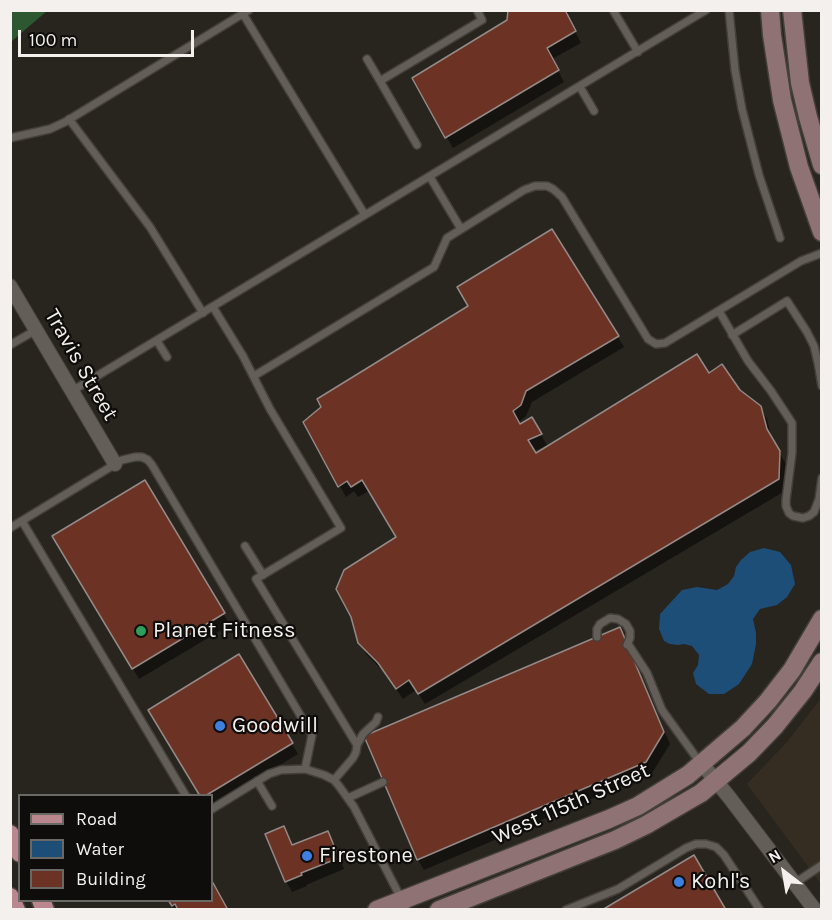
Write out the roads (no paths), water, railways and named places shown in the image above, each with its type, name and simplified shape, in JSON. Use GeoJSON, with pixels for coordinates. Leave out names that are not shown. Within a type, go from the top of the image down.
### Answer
{"type":"FeatureCollection","features":[{"type":"Feature","properties":{"kind":"main road"},"geometry":{"type":"LineString","coordinates":[[10,834],[18,849]]}},
{"type":"Feature","properties":{"kind":"main road"},"geometry":{"type":"LineString","coordinates":[[10,897],[16,909]]}},
{"type":"Feature","properties":{"kind":"street"},"geometry":{"type":"LineString","coordinates":[[770,10],[782,100],[800,167],[822,232]]}},
{"type":"Feature","properties":{"kind":"street"},"geometry":{"type":"LineString","coordinates":[[792,10],[800,82],[822,165]]}},
{"type":"Feature","properties":{"kind":"street","name":"Travis Street"},"geometry":{"type":"LineString","coordinates":[[10,286],[115,464]]}},
{"type":"Feature","properties":{"kind":"street","name":"West 115th Street"},"geometry":{"type":"LineString","coordinates":[[377,909],[404,905],[609,819],[638,806],[688,775],[743,728],[768,701],[792,669],[822,618]]}},
{"type":"Feature","properties":{"kind":"street","name":"West 115th Street"},"geometry":{"type":"LineString","coordinates":[[439,909],[615,840],[677,808],[716,782],[749,753],[775,726],[803,691],[822,662]]}},
{"type":"Feature","properties":{"kind":"street"},"geometry":{"type":"LineString","coordinates":[[702,764],[816,909]]}},
{"type":"Feature","properties":{"kind":"lane"},"geometry":{"type":"LineString","coordinates":[[380,81],[482,20],[477,10]]}},
{"type":"Feature","properties":{"kind":"lane"},"geometry":{"type":"LineString","coordinates":[[613,10],[638,52]]}},
{"type":"Feature","properties":{"kind":"lane"},"geometry":{"type":"LineString","coordinates":[[72,391],[706,10]]}},
{"type":"Feature","properties":{"kind":"lane"},"geometry":{"type":"LineString","coordinates":[[729,10],[742,110],[759,175],[780,238]]}},
{"type":"Feature","properties":{"kind":"lane"},"geometry":{"type":"LineString","coordinates":[[10,138],[50,129],[69,119],[246,12],[365,215]]}},
{"type":"Feature","properties":{"kind":"lane"},"geometry":{"type":"LineString","coordinates":[[367,59],[417,145]]}},
{"type":"Feature","properties":{"kind":"lane"},"geometry":{"type":"LineString","coordinates":[[580,87],[594,111]]}},
{"type":"Feature","properties":{"kind":"lane"},"geometry":{"type":"LineString","coordinates":[[69,119],[150,227],[203,313]]}},
{"type":"Feature","properties":{"kind":"lane"},"geometry":{"type":"LineString","coordinates":[[430,177],[461,229]]}},
{"type":"Feature","properties":{"kind":"lane"},"geometry":{"type":"LineString","coordinates":[[254,376],[434,267],[447,238],[529,188],[541,185],[548,186],[562,197],[650,342],[656,344],[665,343],[801,261],[822,253]]}},
{"type":"Feature","properties":{"kind":"lane"},"geometry":{"type":"LineString","coordinates":[[732,335],[788,301],[814,346],[822,386]]}},
{"type":"Feature","properties":{"kind":"lane"},"geometry":{"type":"LineString","coordinates":[[213,308],[243,356],[270,409],[342,528],[256,579],[357,745]]}},
{"type":"Feature","properties":{"kind":"lane"},"geometry":{"type":"LineString","coordinates":[[718,311],[748,361],[792,423],[792,453],[786,500],[789,513],[803,518],[814,512],[819,499],[822,478]]}},
{"type":"Feature","properties":{"kind":"lane"},"geometry":{"type":"LineString","coordinates":[[10,345],[36,330]]}},
{"type":"Feature","properties":{"kind":"lane"},"geometry":{"type":"LineString","coordinates":[[157,340],[167,357]]}},
{"type":"Feature","properties":{"kind":"lane"},"geometry":{"type":"LineString","coordinates":[[10,528],[128,457],[142,457],[148,460],[312,735],[305,769]]}},
{"type":"Feature","properties":{"kind":"lane"},"geometry":{"type":"LineString","coordinates":[[22,521],[185,794]]}},
{"type":"Feature","properties":{"kind":"lane"},"geometry":{"type":"LineString","coordinates":[[245,546],[263,575]]}},
{"type":"Feature","properties":{"kind":"lane"},"geometry":{"type":"LineString","coordinates":[[597,637],[600,624],[610,618],[627,624],[630,631],[627,644],[657,707],[702,764]]}},
{"type":"Feature","properties":{"kind":"lane"},"geometry":{"type":"LineString","coordinates":[[334,780],[353,758],[363,734],[376,722],[378,717]]}},
{"type":"Feature","properties":{"kind":"lane"},"geometry":{"type":"LineString","coordinates":[[213,808],[269,774],[281,770],[305,769],[334,780],[362,821],[404,905]]}},
{"type":"Feature","properties":{"kind":"lane"},"geometry":{"type":"LineString","coordinates":[[257,781],[272,806]]}},
{"type":"Feature","properties":{"kind":"lane"},"geometry":{"type":"LineString","coordinates":[[348,798],[383,782]]}},
{"type":"Feature","properties":{"kind":"lane"},"geometry":{"type":"LineString","coordinates":[[566,909],[618,889],[696,844],[716,847],[724,855],[760,909]]}},
{"type":"Feature","properties":{"kind":"lane"},"geometry":{"type":"LineString","coordinates":[[795,883],[822,865]]}},
{"type":"Feature","properties":{"kind":"water"},"geometry":{"type":"Polygon","coordinates":[[[764,548],[780,552],[791,565],[795,584],[787,597],[777,605],[760,609],[753,619],[756,644],[752,664],[739,684],[724,694],[709,694],[696,684],[693,673],[698,665],[699,655],[692,646],[670,644],[664,641],[659,629],[660,614],[682,590],[697,587],[717,590],[728,584],[741,560],[750,552],[764,548]]]}},
{"type":"Feature","properties":{"kind":"place","name":"Planet Fitness"},"geometry":{"type":"Point","coordinates":[141,631]}},
{"type":"Feature","properties":{"kind":"place","name":"Goodwill"},"geometry":{"type":"Point","coordinates":[220,726]}},
{"type":"Feature","properties":{"kind":"place","name":"Firestone"},"geometry":{"type":"Point","coordinates":[307,856]}},
{"type":"Feature","properties":{"kind":"place","name":"Kohl's"},"geometry":{"type":"Point","coordinates":[679,882]}}]}
